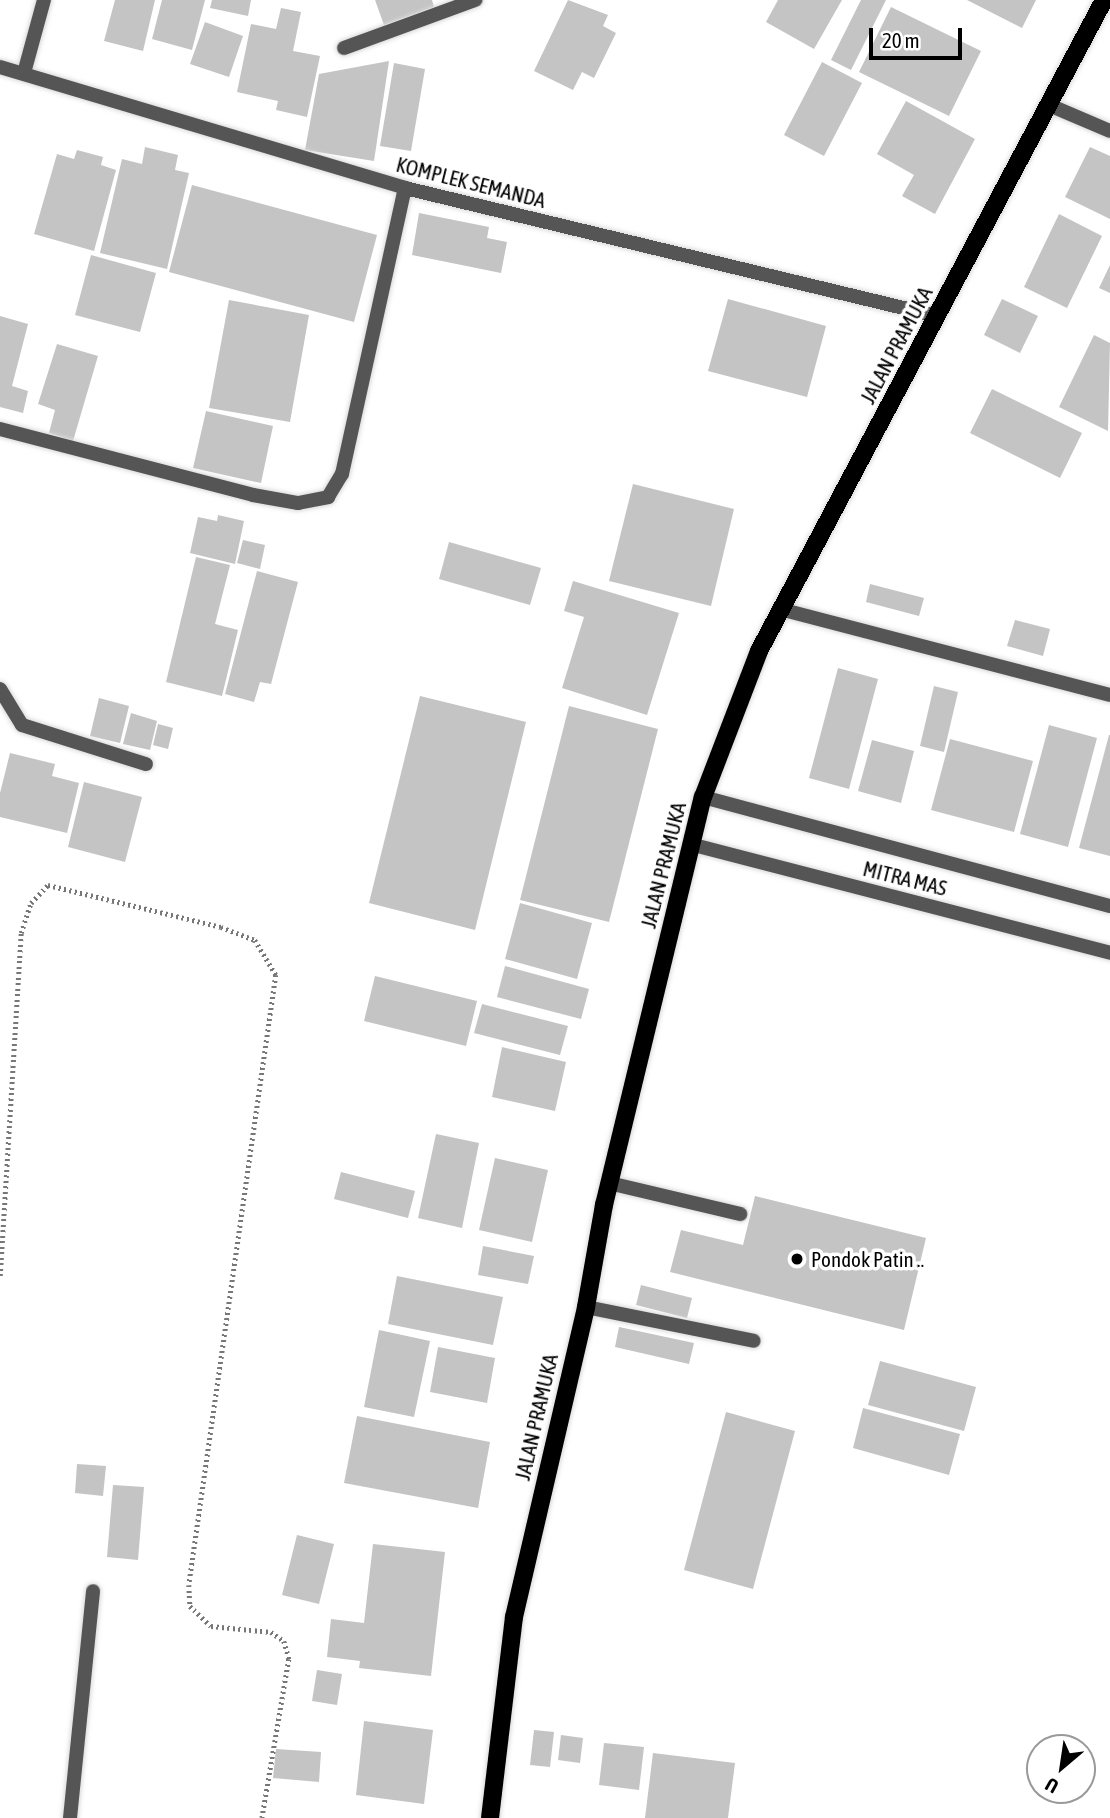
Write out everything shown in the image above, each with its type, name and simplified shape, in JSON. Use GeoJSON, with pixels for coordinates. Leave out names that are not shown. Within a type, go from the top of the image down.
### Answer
{"type":"FeatureCollection","features":[{"type":"Feature","properties":{"kind":"main road","name":"JALAN PRAMUKA"},"geometry":{"type":"LineString","coordinates":[[490,1818],[514,1617],[586,1307],[609,1183],[703,797],[759,651],[780,609],[1104,0]]}},
{"type":"Feature","properties":{"kind":"street"},"geometry":{"type":"LineString","coordinates":[[24,73],[44,0]]}},
{"type":"Feature","properties":{"kind":"street"},"geometry":{"type":"LineString","coordinates":[[344,47],[475,0]]}},
{"type":"Feature","properties":{"kind":"street","name":"KOMPLEK SEMANDA"},"geometry":{"type":"LineString","coordinates":[[0,67],[405,188],[937,316]]}},
{"type":"Feature","properties":{"kind":"street"},"geometry":{"type":"LineString","coordinates":[[1049,105],[1110,131]]}},
{"type":"Feature","properties":{"kind":"street"},"geometry":{"type":"LineString","coordinates":[[0,429],[253,495],[298,503],[328,497],[342,474],[405,188]]}},
{"type":"Feature","properties":{"kind":"street"},"geometry":{"type":"LineString","coordinates":[[780,609],[1110,695]]}},
{"type":"Feature","properties":{"kind":"street"},"geometry":{"type":"LineString","coordinates":[[0,689],[23,725],[146,764]]}},
{"type":"Feature","properties":{"kind":"street","name":"MITRA MAS"},"geometry":{"type":"LineString","coordinates":[[703,797],[1110,906]]}},
{"type":"Feature","properties":{"kind":"street","name":"MITRA MAS"},"geometry":{"type":"LineString","coordinates":[[690,844],[1110,953]]}},
{"type":"Feature","properties":{"kind":"street"},"geometry":{"type":"LineString","coordinates":[[609,1183],[740,1214]]}},
{"type":"Feature","properties":{"kind":"street"},"geometry":{"type":"LineString","coordinates":[[586,1307],[754,1341]]}},
{"type":"Feature","properties":{"kind":"street"},"geometry":{"type":"LineString","coordinates":[[71,1818],[93,1591]]}},
{"type":"Feature","properties":{"kind":"path"},"geometry":{"type":"LineString","coordinates":[[0,1276],[21,933],[31,903],[48,885],[221,927],[255,940],[276,975],[189,1585],[190,1606],[211,1626],[271,1632],[284,1641],[289,1659],[262,1818]]}},
{"type":"Feature","properties":{"kind":"building"},"geometry":{"type":"Polygon","coordinates":[[[115,0],[155,0],[143,51],[104,41],[115,0]]]}},
{"type":"Feature","properties":{"kind":"building"},"geometry":{"type":"Polygon","coordinates":[[[162,0],[205,0],[192,50],[152,39],[162,0]]]}},
{"type":"Feature","properties":{"kind":"building"},"geometry":{"type":"Polygon","coordinates":[[[212,0],[251,0],[248,16],[210,8],[212,0]]]}},
{"type":"Feature","properties":{"kind":"building"},"geometry":{"type":"Polygon","coordinates":[[[375,0],[432,0],[434,7],[384,25],[375,0]]]}},
{"type":"Feature","properties":{"kind":"building"},"geometry":{"type":"Polygon","coordinates":[[[568,0],[608,15],[603,26],[616,33],[594,78],[582,72],[573,90],[534,71],[568,0]]]}},
{"type":"Feature","properties":{"kind":"building"},"geometry":{"type":"Polygon","coordinates":[[[778,0],[842,0],[814,49],[766,22],[778,0]]]}},
{"type":"Feature","properties":{"kind":"building"},"geometry":{"type":"Polygon","coordinates":[[[861,0],[886,0],[851,70],[831,60],[861,0]]]}},
{"type":"Feature","properties":{"kind":"building"},"geometry":{"type":"Polygon","coordinates":[[[967,0],[1036,0],[1022,28],[967,0]]]}},
{"type":"Feature","properties":{"kind":"building"},"geometry":{"type":"Polygon","coordinates":[[[891,7],[981,51],[949,116],[859,72],[891,7]]]}},
{"type":"Feature","properties":{"kind":"building"},"geometry":{"type":"Polygon","coordinates":[[[281,8],[301,12],[293,51],[320,56],[307,117],[276,110],[278,101],[237,92],[251,24],[276,29],[281,8]]]}},
{"type":"Feature","properties":{"kind":"building"},"geometry":{"type":"Polygon","coordinates":[[[205,22],[243,36],[229,77],[190,64],[205,22]]]}},
{"type":"Feature","properties":{"kind":"building"},"geometry":{"type":"Polygon","coordinates":[[[389,61],[374,161],[305,150],[319,74],[389,61]]]}},
{"type":"Feature","properties":{"kind":"building"},"geometry":{"type":"Polygon","coordinates":[[[822,62],[862,83],[824,156],[784,135],[822,62]]]}},
{"type":"Feature","properties":{"kind":"building"},"geometry":{"type":"Polygon","coordinates":[[[394,63],[425,69],[411,151],[380,146],[394,63]]]}},
{"type":"Feature","properties":{"kind":"building"},"geometry":{"type":"Polygon","coordinates":[[[906,101],[975,139],[935,214],[902,196],[914,175],[877,154],[906,101]]]}},
{"type":"Feature","properties":{"kind":"building"},"geometry":{"type":"Polygon","coordinates":[[[145,147],[178,155],[175,170],[189,173],[167,269],[100,253],[122,159],[142,164],[145,147]]]}},
{"type":"Feature","properties":{"kind":"building"},"geometry":{"type":"Polygon","coordinates":[[[1090,147],[1110,156],[1110,219],[1065,197],[1090,147]]]}},
{"type":"Feature","properties":{"kind":"building"},"geometry":{"type":"Polygon","coordinates":[[[77,150],[103,157],[101,165],[116,170],[94,251],[34,234],[57,154],[74,159],[77,150]]]}},
{"type":"Feature","properties":{"kind":"building"},"geometry":{"type":"Polygon","coordinates":[[[192,185],[377,235],[354,322],[169,272],[192,185]]]}},
{"type":"Feature","properties":{"kind":"building"},"geometry":{"type":"Polygon","coordinates":[[[419,213],[489,227],[487,238],[507,242],[501,273],[412,255],[419,213]]]}},
{"type":"Feature","properties":{"kind":"building"},"geometry":{"type":"Polygon","coordinates":[[[1059,214],[1102,236],[1067,308],[1024,287],[1059,214]]]}},
{"type":"Feature","properties":{"kind":"building"},"geometry":{"type":"Polygon","coordinates":[[[91,255],[156,273],[140,332],[75,315],[91,255]]]}},
{"type":"Feature","properties":{"kind":"building"},"geometry":{"type":"Polygon","coordinates":[[[1110,265],[1110,293],[1099,288],[1110,265]]]}},
{"type":"Feature","properties":{"kind":"building"},"geometry":{"type":"Polygon","coordinates":[[[728,299],[826,326],[807,397],[708,371],[728,299]]]}},
{"type":"Feature","properties":{"kind":"building"},"geometry":{"type":"Polygon","coordinates":[[[1002,299],[1038,316],[1020,353],[984,335],[1002,299]]]}},
{"type":"Feature","properties":{"kind":"building"},"geometry":{"type":"Polygon","coordinates":[[[229,300],[309,315],[290,422],[209,408],[229,300]]]}},
{"type":"Feature","properties":{"kind":"building"},"geometry":{"type":"Polygon","coordinates":[[[0,316],[28,324],[12,386],[28,391],[23,413],[0,407],[0,316]]]}},
{"type":"Feature","properties":{"kind":"building"},"geometry":{"type":"Polygon","coordinates":[[[1094,335],[1110,343],[1108,431],[1059,407],[1094,335]]]}},
{"type":"Feature","properties":{"kind":"building"},"geometry":{"type":"Polygon","coordinates":[[[57,344],[98,356],[73,441],[49,433],[55,410],[38,404],[57,344]]]}},
{"type":"Feature","properties":{"kind":"building"},"geometry":{"type":"Polygon","coordinates":[[[992,389],[1082,433],[1060,478],[970,433],[992,389]]]}},
{"type":"Feature","properties":{"kind":"building"},"geometry":{"type":"Polygon","coordinates":[[[206,411],[273,426],[261,483],[193,468],[206,411]]]}},
{"type":"Feature","properties":{"kind":"building"},"geometry":{"type":"Polygon","coordinates":[[[633,484],[734,509],[711,606],[609,581],[633,484]]]}},
{"type":"Feature","properties":{"kind":"building"},"geometry":{"type":"Polygon","coordinates":[[[218,515],[244,521],[235,564],[190,553],[198,517],[217,521],[218,515]]]}},
{"type":"Feature","properties":{"kind":"building"},"geometry":{"type":"Polygon","coordinates":[[[243,540],[265,545],[260,569],[237,563],[243,540]]]}},
{"type":"Feature","properties":{"kind":"building"},"geometry":{"type":"Polygon","coordinates":[[[449,542],[541,568],[530,605],[439,579],[449,542]]]}},
{"type":"Feature","properties":{"kind":"building"},"geometry":{"type":"Polygon","coordinates":[[[196,557],[230,565],[215,624],[238,630],[222,696],[166,682],[196,557]]]}},
{"type":"Feature","properties":{"kind":"building"},"geometry":{"type":"Polygon","coordinates":[[[257,571],[298,582],[271,684],[260,682],[254,702],[225,694],[257,571]]]}},
{"type":"Feature","properties":{"kind":"building"},"geometry":{"type":"Polygon","coordinates":[[[573,581],[679,613],[647,715],[562,688],[584,617],[564,611],[573,581]]]}},
{"type":"Feature","properties":{"kind":"building"},"geometry":{"type":"Polygon","coordinates":[[[870,584],[924,598],[919,616],[866,602],[870,584]]]}},
{"type":"Feature","properties":{"kind":"building"},"geometry":{"type":"Polygon","coordinates":[[[1015,620],[1050,629],[1043,656],[1007,646],[1015,620]]]}},
{"type":"Feature","properties":{"kind":"building"},"geometry":{"type":"Polygon","coordinates":[[[838,668],[878,679],[849,789],[809,778],[838,668]]]}},
{"type":"Feature","properties":{"kind":"building"},"geometry":{"type":"Polygon","coordinates":[[[934,686],[958,692],[944,752],[920,746],[934,686]]]}},
{"type":"Feature","properties":{"kind":"building"},"geometry":{"type":"Polygon","coordinates":[[[420,696],[526,722],[475,930],[369,903],[420,696]]]}},
{"type":"Feature","properties":{"kind":"building"},"geometry":{"type":"Polygon","coordinates":[[[99,698],[129,706],[120,743],[90,736],[99,698]]]}},
{"type":"Feature","properties":{"kind":"building"},"geometry":{"type":"Polygon","coordinates":[[[569,706],[658,729],[609,922],[520,900],[569,706]]]}},
{"type":"Feature","properties":{"kind":"building"},"geometry":{"type":"Polygon","coordinates":[[[131,713],[157,721],[150,750],[123,744],[131,713]]]}},
{"type":"Feature","properties":{"kind":"building"},"geometry":{"type":"Polygon","coordinates":[[[158,724],[173,728],[168,749],[153,745],[158,724]]]}},
{"type":"Feature","properties":{"kind":"building"},"geometry":{"type":"Polygon","coordinates":[[[1049,725],[1097,738],[1068,847],[1020,834],[1049,725]]]}},
{"type":"Feature","properties":{"kind":"building"},"geometry":{"type":"Polygon","coordinates":[[[1110,735],[1110,856],[1079,848],[1110,735]]]}},
{"type":"Feature","properties":{"kind":"building"},"geometry":{"type":"Polygon","coordinates":[[[950,739],[1033,761],[1014,832],[931,810],[950,739]]]}},
{"type":"Feature","properties":{"kind":"building"},"geometry":{"type":"Polygon","coordinates":[[[872,740],[914,751],[901,803],[858,791],[872,740]]]}},
{"type":"Feature","properties":{"kind":"building"},"geometry":{"type":"Polygon","coordinates":[[[10,753],[55,764],[52,776],[79,783],[67,833],[0,817],[0,793],[10,753]]]}},
{"type":"Feature","properties":{"kind":"building"},"geometry":{"type":"Polygon","coordinates":[[[84,782],[142,797],[125,862],[68,847],[84,782]]]}},
{"type":"Feature","properties":{"kind":"building"},"geometry":{"type":"Polygon","coordinates":[[[520,903],[592,923],[577,979],[505,959],[520,903]]]}},
{"type":"Feature","properties":{"kind":"building"},"geometry":{"type":"Polygon","coordinates":[[[505,966],[589,989],[581,1019],[497,997],[505,966]]]}},
{"type":"Feature","properties":{"kind":"building"},"geometry":{"type":"Polygon","coordinates":[[[375,976],[477,1001],[466,1046],[364,1021],[375,976]]]}},
{"type":"Feature","properties":{"kind":"building"},"geometry":{"type":"Polygon","coordinates":[[[482,1004],[568,1026],[560,1055],[474,1033],[482,1004]]]}},
{"type":"Feature","properties":{"kind":"building"},"geometry":{"type":"Polygon","coordinates":[[[502,1047],[566,1062],[555,1111],[492,1097],[502,1047]]]}},
{"type":"Feature","properties":{"kind":"building"},"geometry":{"type":"Polygon","coordinates":[[[436,1134],[479,1143],[462,1228],[418,1218],[436,1134]]]}},
{"type":"Feature","properties":{"kind":"building"},"geometry":{"type":"Polygon","coordinates":[[[495,1158],[548,1170],[532,1242],[479,1230],[495,1158]]]}},
{"type":"Feature","properties":{"kind":"building"},"geometry":{"type":"Polygon","coordinates":[[[341,1172],[415,1191],[408,1218],[334,1199],[341,1172]]]}},
{"type":"Feature","properties":{"kind":"building","name":"Pondok Patin .."},"geometry":{"type":"Polygon","coordinates":[[[755,1196],[926,1238],[904,1330],[670,1272],[681,1230],[743,1245],[755,1196]]]}},
{"type":"Feature","properties":{"kind":"building"},"geometry":{"type":"Polygon","coordinates":[[[483,1246],[534,1256],[528,1284],[478,1275],[483,1246]]]}},
{"type":"Feature","properties":{"kind":"building"},"geometry":{"type":"Polygon","coordinates":[[[397,1276],[503,1297],[493,1345],[388,1324],[397,1276]]]}},
{"type":"Feature","properties":{"kind":"building"},"geometry":{"type":"Polygon","coordinates":[[[641,1285],[692,1298],[687,1318],[636,1305],[641,1285]]]}},
{"type":"Feature","properties":{"kind":"building"},"geometry":{"type":"Polygon","coordinates":[[[619,1327],[694,1343],[689,1364],[615,1347],[619,1327]]]}},
{"type":"Feature","properties":{"kind":"building"},"geometry":{"type":"Polygon","coordinates":[[[379,1330],[430,1341],[414,1417],[364,1407],[379,1330]]]}},
{"type":"Feature","properties":{"kind":"building"},"geometry":{"type":"Polygon","coordinates":[[[438,1347],[495,1358],[487,1403],[430,1392],[438,1347]]]}},
{"type":"Feature","properties":{"kind":"building"},"geometry":{"type":"Polygon","coordinates":[[[880,1361],[976,1387],[964,1431],[868,1405],[880,1361]]]}},
{"type":"Feature","properties":{"kind":"building"},"geometry":{"type":"Polygon","coordinates":[[[863,1408],[960,1434],[949,1475],[853,1448],[863,1408]]]}},
{"type":"Feature","properties":{"kind":"building"},"geometry":{"type":"Polygon","coordinates":[[[726,1412],[795,1431],[753,1589],[684,1570],[726,1412]]]}},
{"type":"Feature","properties":{"kind":"building"},"geometry":{"type":"Polygon","coordinates":[[[357,1416],[490,1442],[478,1508],[344,1483],[357,1416]]]}},
{"type":"Feature","properties":{"kind":"building"},"geometry":{"type":"Polygon","coordinates":[[[77,1464],[106,1466],[103,1496],[75,1493],[77,1464]]]}},
{"type":"Feature","properties":{"kind":"building"},"geometry":{"type":"Polygon","coordinates":[[[113,1485],[144,1487],[138,1560],[107,1557],[113,1485]]]}},
{"type":"Feature","properties":{"kind":"building"},"geometry":{"type":"Polygon","coordinates":[[[297,1535],[334,1544],[319,1604],[282,1595],[297,1535]]]}},
{"type":"Feature","properties":{"kind":"building"},"geometry":{"type":"Polygon","coordinates":[[[373,1544],[445,1552],[431,1676],[359,1668],[360,1661],[327,1657],[331,1619],[364,1623],[373,1544]]]}},
{"type":"Feature","properties":{"kind":"building"},"geometry":{"type":"Polygon","coordinates":[[[317,1670],[342,1674],[337,1705],[312,1701],[317,1670]]]}},
{"type":"Feature","properties":{"kind":"building"},"geometry":{"type":"Polygon","coordinates":[[[364,1721],[433,1730],[424,1804],[356,1795],[364,1721]]]}},
{"type":"Feature","properties":{"kind":"building"},"geometry":{"type":"Polygon","coordinates":[[[534,1730],[554,1732],[550,1767],[530,1765],[534,1730]]]}},
{"type":"Feature","properties":{"kind":"building"},"geometry":{"type":"Polygon","coordinates":[[[561,1735],[583,1738],[580,1763],[558,1760],[561,1735]]]}},
{"type":"Feature","properties":{"kind":"building"},"geometry":{"type":"Polygon","coordinates":[[[604,1743],[644,1747],[639,1790],[599,1785],[604,1743]]]}},
{"type":"Feature","properties":{"kind":"building"},"geometry":{"type":"Polygon","coordinates":[[[276,1749],[321,1752],[319,1782],[273,1778],[276,1749]]]}},
{"type":"Feature","properties":{"kind":"building"},"geometry":{"type":"Polygon","coordinates":[[[653,1753],[735,1763],[728,1818],[645,1818],[653,1753]]]}},
{"type":"Feature","properties":{"kind":"place","name":"Pondok Patin .."},"geometry":{"type":"Point","coordinates":[797,1259]}}]}
